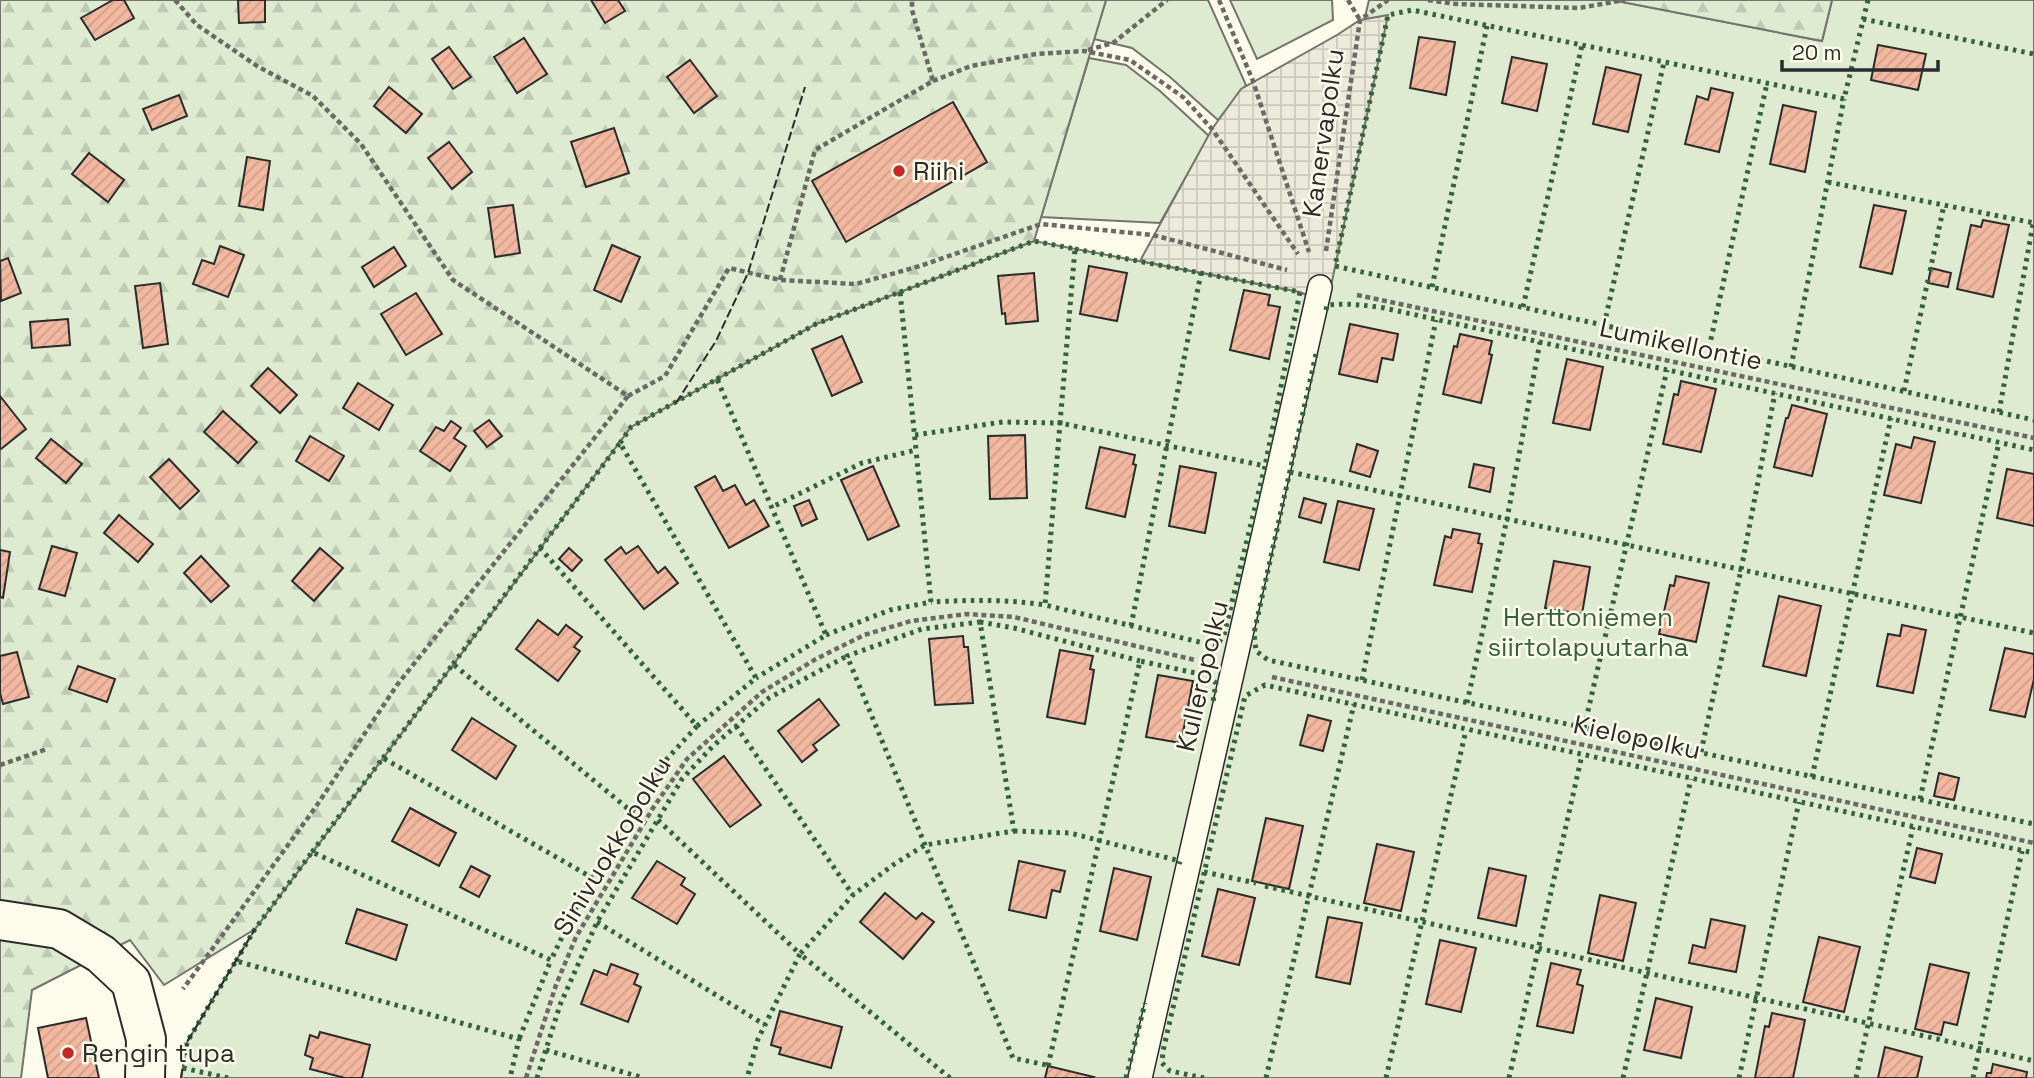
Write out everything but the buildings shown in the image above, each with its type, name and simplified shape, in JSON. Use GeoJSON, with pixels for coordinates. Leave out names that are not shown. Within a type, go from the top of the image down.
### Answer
{"type":"FeatureCollection","features":[{"type":"Feature","properties":{"kind":"street"},"geometry":{"type":"LineString","coordinates":[[0,920],[59,929],[101,954],[131,982],[146,1039],[145,1078]]}},
{"type":"Feature","properties":{"kind":"lane","name":"Kulleropolku"},"geometry":{"type":"LineString","coordinates":[[1140,1078],[1320,286]]}},
{"type":"Feature","properties":{"kind":"path"},"geometry":{"type":"LineString","coordinates":[[146,1039],[315,808],[397,685],[628,396],[453,279],[361,144],[313,96],[257,66],[197,25],[175,0]]}},
{"type":"Feature","properties":{"kind":"path"},"geometry":{"type":"LineString","coordinates":[[912,0],[912,10],[933,81]]}},
{"type":"Feature","properties":{"kind":"path"},"geometry":{"type":"LineString","coordinates":[[780,280],[815,150],[933,81],[971,66],[1036,54],[1084,51],[1113,43],[1167,0]]}},
{"type":"Feature","properties":{"kind":"path"},"geometry":{"type":"LineString","coordinates":[[1219,0],[1253,81],[1320,286]]}},
{"type":"Feature","properties":{"kind":"path"},"geometry":{"type":"LineString","coordinates":[[1348,0],[1360,20]]}},
{"type":"Feature","properties":{"kind":"path","name":"Kanervapolku"},"geometry":{"type":"LineString","coordinates":[[1320,286],[1360,20],[1388,0]]}},
{"type":"Feature","properties":{"kind":"path"},"geometry":{"type":"LineString","coordinates":[[1428,0],[1456,4],[1579,8],[1625,0]]}},
{"type":"Feature","properties":{"kind":"path"},"geometry":{"type":"LineString","coordinates":[[1084,51],[1130,60],[1183,97],[1212,129],[1320,286]]}},
{"type":"Feature","properties":{"kind":"path","name":"Lumikellontie"},"geometry":{"type":"LineString","coordinates":[[628,396],[665,376],[729,268],[780,280],[856,284],[920,266],[1041,224],[1153,235],[1298,272],[1320,286],[2034,438]]}},
{"type":"Feature","properties":{"kind":"path","name":"Sinivuokkopolku"},"geometry":{"type":"LineString","coordinates":[[526,1078],[535,1044],[576,937],[653,808],[687,759],[762,692],[816,659],[864,635],[911,621],[967,614],[1014,617],[1232,669]]}},
{"type":"Feature","properties":{"kind":"path","name":"Kielopolku"},"geometry":{"type":"LineString","coordinates":[[1232,669],[2034,843]]}},
{"type":"Feature","properties":{"kind":"path"},"geometry":{"type":"LineString","coordinates":[[0,765],[47,749]]}},
{"type":"Feature","properties":{"kind":"green space"},"geometry":{"type":"Polygon","coordinates":[[[0,0],[1106,0],[1034,241],[816,324],[631,427],[255,929],[164,985],[130,940],[32,990],[21,1078],[0,1078],[0,0]]]}},
{"type":"Feature","properties":{"kind":"green space"},"geometry":{"type":"Polygon","coordinates":[[[1106,0],[1208,0],[1246,85],[1218,120],[1170,77],[1132,48],[1094,39],[1106,0]]]}},
{"type":"Feature","properties":{"kind":"green space"},"geometry":{"type":"Polygon","coordinates":[[[1230,0],[1332,0],[1333,20],[1257,59],[1230,0]]]}},
{"type":"Feature","properties":{"kind":"green space","name":"Herttoniemen siirtolapuutarha"},"geometry":{"type":"Polygon","coordinates":[[[1369,0],[1612,0],[1822,41],[1832,0],[2034,0],[2034,1078],[181,1078],[187,1042],[255,929],[631,427],[816,324],[1034,241],[1300,292],[1369,0]]]}},
{"type":"Feature","properties":{"kind":"green space"},"geometry":{"type":"Polygon","coordinates":[[[1612,0],[1832,0],[1822,41],[1612,0]]]}},
{"type":"Feature","properties":{"kind":"green space"},"geometry":{"type":"Polygon","coordinates":[[[1089,58],[1126,65],[1160,91],[1209,136],[1160,223],[1041,217],[1089,58]]]}},
{"type":"Feature","properties":{"kind":"shaded area"},"geometry":{"type":"Polygon","coordinates":[[[1388,15],[1327,305],[1300,292],[1140,261],[1212,129],[1241,89],[1360,20],[1388,15]]]}},
{"type":"Feature","properties":{"kind":"hedge"},"geometry":{"type":"LineString","coordinates":[[1868,0],[1844,99],[1412,10],[1388,15],[1335,266],[2034,420]]}},
{"type":"Feature","properties":{"kind":"hedge"},"geometry":{"type":"LineString","coordinates":[[1863,19],[2034,54]]}},
{"type":"Feature","properties":{"kind":"hedge"},"geometry":{"type":"LineString","coordinates":[[1432,287],[1487,26]]}},
{"type":"Feature","properties":{"kind":"hedge"},"geometry":{"type":"LineString","coordinates":[[1523,307],[1582,45]]}},
{"type":"Feature","properties":{"kind":"hedge"},"geometry":{"type":"LineString","coordinates":[[1604,325],[1664,62]]}},
{"type":"Feature","properties":{"kind":"hedge"},"geometry":{"type":"LineString","coordinates":[[1709,348],[1767,83]]}},
{"type":"Feature","properties":{"kind":"hedge"},"geometry":{"type":"LineString","coordinates":[[1791,367],[1844,99]]}},
{"type":"Feature","properties":{"kind":"hedge"},"geometry":{"type":"LineString","coordinates":[[1828,182],[2034,223]]}},
{"type":"Feature","properties":{"kind":"hedge"},"geometry":{"type":"LineString","coordinates":[[1930,271],[1944,205]]}},
{"type":"Feature","properties":{"kind":"hedge"},"geometry":{"type":"LineString","coordinates":[[1999,412],[2033,224]]}},
{"type":"Feature","properties":{"kind":"hedge"},"geometry":{"type":"LineString","coordinates":[[900,292],[1034,241],[1075,249],[1060,423],[1265,466],[1224,635],[1216,646],[1045,605]]}},
{"type":"Feature","properties":{"kind":"hedge"},"geometry":{"type":"LineString","coordinates":[[1075,249],[1300,292],[1265,466]]}},
{"type":"Feature","properties":{"kind":"hedge"},"geometry":{"type":"LineString","coordinates":[[1131,626],[1201,273]]}},
{"type":"Feature","properties":{"kind":"hedge"},"geometry":{"type":"LineString","coordinates":[[1904,391],[1928,280]]}},
{"type":"Feature","properties":{"kind":"hedge"},"geometry":{"type":"LineString","coordinates":[[717,379],[816,324],[900,292],[916,450],[862,463],[772,507]]}},
{"type":"Feature","properties":{"kind":"hedge"},"geometry":{"type":"LineString","coordinates":[[1326,310],[1327,305],[1334,304],[1384,308],[2034,450]]}},
{"type":"Feature","properties":{"kind":"hedge"},"geometry":{"type":"LineString","coordinates":[[1362,680],[1436,320]]}},
{"type":"Feature","properties":{"kind":"hedge"},"geometry":{"type":"LineString","coordinates":[[1467,703],[1507,519],[1540,342]]}},
{"type":"Feature","properties":{"kind":"hedge"},"geometry":{"type":"LineString","coordinates":[[1316,354],[1254,633],[1256,651],[1268,660],[2034,824]]}},
{"type":"Feature","properties":{"kind":"hedge"},"geometry":{"type":"LineString","coordinates":[[1584,728],[1667,370]]}},
{"type":"Feature","properties":{"kind":"hedge"},"geometry":{"type":"LineString","coordinates":[[620,443],[631,427],[717,379],[826,635],[756,678]]}},
{"type":"Feature","properties":{"kind":"hedge"},"geometry":{"type":"LineString","coordinates":[[1701,752],[1741,570],[1775,393]]}},
{"type":"Feature","properties":{"kind":"hedge"},"geometry":{"type":"LineString","coordinates":[[1812,777],[1891,418]]}},
{"type":"Feature","properties":{"kind":"hedge"},"geometry":{"type":"LineString","coordinates":[[915,435],[1003,422],[1060,423],[1045,605],[988,600],[931,602]]}},
{"type":"Feature","properties":{"kind":"hedge"},"geometry":{"type":"LineString","coordinates":[[1920,799],[1999,442]]}},
{"type":"Feature","properties":{"kind":"hedge"},"geometry":{"type":"LineString","coordinates":[[540,548],[620,443],[756,678],[697,726]]}},
{"type":"Feature","properties":{"kind":"hedge"},"geometry":{"type":"LineString","coordinates":[[826,635],[890,610],[931,602],[916,450]]}},
{"type":"Feature","properties":{"kind":"hedge"},"geometry":{"type":"LineString","coordinates":[[1290,472],[2034,633]]}},
{"type":"Feature","properties":{"kind":"hedge"},"geometry":{"type":"LineString","coordinates":[[453,664],[540,548],[697,726],[666,760],[632,812]]}},
{"type":"Feature","properties":{"kind":"hedge"},"geometry":{"type":"LineString","coordinates":[[980,622],[1014,628],[1140,661]]}},
{"type":"Feature","properties":{"kind":"hedge"},"geometry":{"type":"LineString","coordinates":[[950,1078],[800,954],[853,895],[925,845],[1014,831],[980,622],[922,629],[847,656],[1013,1058],[1051,1066]]}},
{"type":"Feature","properties":{"kind":"hedge"},"geometry":{"type":"LineString","coordinates":[[537,1078],[560,1005],[597,922],[682,779],[713,746],[769,698],[847,656]]}},
{"type":"Feature","properties":{"kind":"hedge"},"geometry":{"type":"LineString","coordinates":[[1048,1066],[1140,661],[1205,675],[1216,683],[1213,702]]}},
{"type":"Feature","properties":{"kind":"hedge"},"geometry":{"type":"LineString","coordinates":[[383,758],[453,664],[632,812],[591,877]]}},
{"type":"Feature","properties":{"kind":"hedge"},"geometry":{"type":"LineString","coordinates":[[1204,1078],[1170,1071],[1162,1063],[1163,1051],[1245,696],[1265,685],[2034,853]]}},
{"type":"Feature","properties":{"kind":"hedge"},"geometry":{"type":"LineString","coordinates":[[1266,1078],[1354,704]]}},
{"type":"Feature","properties":{"kind":"hedge"},"geometry":{"type":"LineString","coordinates":[[736,726],[853,895]]}},
{"type":"Feature","properties":{"kind":"hedge"},"geometry":{"type":"LineString","coordinates":[[1386,1078],[1466,730]]}},
{"type":"Feature","properties":{"kind":"hedge"},"geometry":{"type":"LineString","coordinates":[[1509,1078],[1582,755]]}},
{"type":"Feature","properties":{"kind":"hedge"},"geometry":{"type":"LineString","coordinates":[[312,852],[383,758],[591,877],[551,960]]}},
{"type":"Feature","properties":{"kind":"hedge"},"geometry":{"type":"LineString","coordinates":[[1623,1078],[1691,779]]}},
{"type":"Feature","properties":{"kind":"hedge"},"geometry":{"type":"LineString","coordinates":[[1739,1078],[1799,802]]}},
{"type":"Feature","properties":{"kind":"hedge"},"geometry":{"type":"LineString","coordinates":[[658,820],[800,954],[758,1039],[747,1078]]}},
{"type":"Feature","properties":{"kind":"hedge"},"geometry":{"type":"LineString","coordinates":[[1856,1078],[1913,827]]}},
{"type":"Feature","properties":{"kind":"hedge"},"geometry":{"type":"LineString","coordinates":[[1014,831],[1070,833],[1180,861],[1179,864]]}},
{"type":"Feature","properties":{"kind":"hedge"},"geometry":{"type":"LineString","coordinates":[[1973,1078],[2022,851]]}},
{"type":"Feature","properties":{"kind":"hedge"},"geometry":{"type":"LineString","coordinates":[[236,961],[255,929],[312,852],[551,960],[519,1039]]}},
{"type":"Feature","properties":{"kind":"hedge"},"geometry":{"type":"LineString","coordinates":[[1204,872],[1256,883]]}},
{"type":"Feature","properties":{"kind":"hedge"},"geometry":{"type":"LineString","coordinates":[[1265,886],[2034,1061]]}},
{"type":"Feature","properties":{"kind":"hedge"},"geometry":{"type":"LineString","coordinates":[[597,922],[765,1025]]}},
{"type":"Feature","properties":{"kind":"hedge"},"geometry":{"type":"LineString","coordinates":[[228,1078],[183,1068],[187,1042],[236,961],[519,1039],[510,1078]]}},
{"type":"Feature","properties":{"kind":"hedge"},"geometry":{"type":"LineString","coordinates":[[1126,1078],[1145,1003]]}},
{"type":"Feature","properties":{"kind":"hedge"},"geometry":{"type":"LineString","coordinates":[[546,1050],[644,1078]]}},
{"type":"Feature","properties":{"kind":"fence"},"geometry":{"type":"LineString","coordinates":[[676,403],[716,341],[748,273],[805,87]]}},
{"type":"Feature","properties":{"kind":"fence"},"geometry":{"type":"LineString","coordinates":[[181,1078],[187,1042],[255,929]]}},
{"type":"Feature","properties":{"kind":"place","name":"Riihi"},"geometry":{"type":"Point","coordinates":[899,171]}},
{"type":"Feature","properties":{"kind":"place","name":"Rengin tupa"},"geometry":{"type":"Point","coordinates":[68,1053]}}]}
